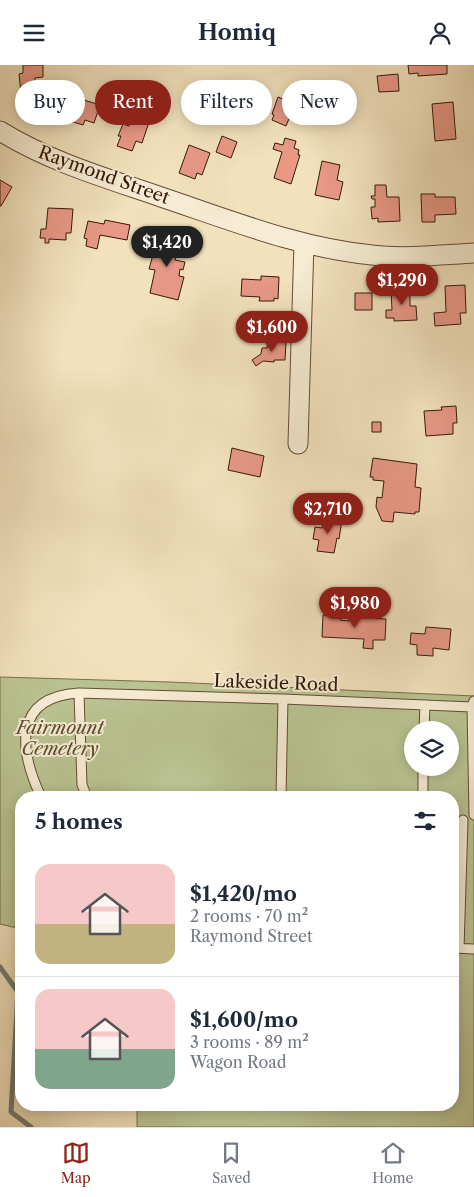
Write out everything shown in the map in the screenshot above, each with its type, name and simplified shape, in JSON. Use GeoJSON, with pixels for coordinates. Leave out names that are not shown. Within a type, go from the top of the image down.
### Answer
{"type":"FeatureCollection","features":[{"type":"Feature","properties":{"kind":"street","name":"Raymond Street"},"geometry":{"type":"LineString","coordinates":[[0,131],[21,145],[57,161],[259,230],[304,243],[373,256],[474,253]]}},
{"type":"Feature","properties":{"kind":"street"},"geometry":{"type":"LineString","coordinates":[[298,444],[304,243]]}},
{"type":"Feature","properties":{"kind":"lane","name":"Lakeside Road"},"geometry":{"type":"LineString","coordinates":[[39,791],[26,755],[24,741],[30,718],[38,708],[57,696],[79,693],[425,705],[473,704]]}},
{"type":"Feature","properties":{"kind":"lane"},"geometry":{"type":"LineString","coordinates":[[79,693],[82,785],[84,791]]}},
{"type":"Feature","properties":{"kind":"lane"},"geometry":{"type":"LineString","coordinates":[[281,791],[283,699]]}},
{"type":"Feature","properties":{"kind":"lane"},"geometry":{"type":"LineString","coordinates":[[459,820],[474,815],[473,704]]}},
{"type":"Feature","properties":{"kind":"lane"},"geometry":{"type":"LineString","coordinates":[[424,721],[425,705]]}},
{"type":"Feature","properties":{"kind":"lane"},"geometry":{"type":"LineString","coordinates":[[423,776],[423,791]]}},
{"type":"Feature","properties":{"kind":"lane"},"geometry":{"type":"LineString","coordinates":[[459,884],[462,820]]}},
{"type":"Feature","properties":{"kind":"lane"},"geometry":{"type":"LineString","coordinates":[[459,948],[474,949]]}},
{"type":"Feature","properties":{"kind":"green space","name":"Fairmount Cemetery"},"geometry":{"type":"Polygon","coordinates":[[[0,677],[170,682],[474,696],[474,1127],[137,1127],[137,1111],[459,1111],[459,791],[15,791],[15,928],[0,924],[0,677]]]}},
{"type":"Feature","properties":{"kind":"building"},"geometry":{"type":"Polygon","coordinates":[[[23,65],[43,65],[43,77],[35,78],[35,80],[20,80],[19,74],[23,73],[23,65]]]}},
{"type":"Feature","properties":{"kind":"building"},"geometry":{"type":"Polygon","coordinates":[[[408,65],[447,65],[447,74],[418,76],[418,73],[409,74],[408,65]]]}},
{"type":"Feature","properties":{"kind":"building"},"geometry":{"type":"Polygon","coordinates":[[[398,74],[399,91],[379,92],[377,76],[398,74]]]}},
{"type":"Feature","properties":{"kind":"building"},"geometry":{"type":"Polygon","coordinates":[[[278,97],[282,99],[282,124],[272,120],[274,115],[272,114],[278,97]]]}},
{"type":"Feature","properties":{"kind":"building"},"geometry":{"type":"Polygon","coordinates":[[[85,100],[95,103],[94,123],[85,120],[85,100]]]}},
{"type":"Feature","properties":{"kind":"building"},"geometry":{"type":"Polygon","coordinates":[[[453,102],[456,139],[435,141],[432,104],[453,102]]]}},
{"type":"Feature","properties":{"kind":"building"},"geometry":{"type":"Polygon","coordinates":[[[123,125],[148,125],[142,143],[136,141],[132,151],[117,146],[121,136],[118,136],[123,125]]]}},
{"type":"Feature","properties":{"kind":"building"},"geometry":{"type":"Polygon","coordinates":[[[222,136],[237,142],[231,158],[216,152],[222,136]]]}},
{"type":"Feature","properties":{"kind":"building"},"geometry":{"type":"Polygon","coordinates":[[[285,138],[296,141],[294,148],[299,150],[298,155],[300,155],[291,184],[274,178],[282,152],[273,149],[275,143],[283,145],[285,138]]]}},
{"type":"Feature","properties":{"kind":"building"},"geometry":{"type":"Polygon","coordinates":[[[189,145],[210,153],[202,175],[197,173],[195,179],[179,173],[189,145]]]}},
{"type":"Feature","properties":{"kind":"building"},"geometry":{"type":"Polygon","coordinates":[[[322,161],[340,165],[337,180],[343,182],[339,200],[315,195],[322,161]]]}},
{"type":"Feature","properties":{"kind":"building"},"geometry":{"type":"Polygon","coordinates":[[[0,180],[12,187],[1,206],[0,206],[0,180]]]}},
{"type":"Feature","properties":{"kind":"building"},"geometry":{"type":"Polygon","coordinates":[[[375,185],[386,185],[387,197],[399,197],[400,221],[378,222],[378,218],[372,219],[371,207],[375,207],[375,199],[372,199],[371,196],[375,196],[375,185]]]}},
{"type":"Feature","properties":{"kind":"building"},"geometry":{"type":"Polygon","coordinates":[[[421,194],[435,194],[435,197],[455,197],[456,214],[435,215],[435,222],[422,222],[421,194]]]}},
{"type":"Feature","properties":{"kind":"building"},"geometry":{"type":"Polygon","coordinates":[[[48,208],[73,209],[71,233],[66,233],[66,240],[49,239],[49,243],[45,243],[45,238],[40,238],[41,229],[46,229],[48,208]]]}},
{"type":"Feature","properties":{"kind":"building"},"geometry":{"type":"Polygon","coordinates":[[[105,220],[130,225],[127,240],[100,235],[97,249],[86,246],[87,239],[84,238],[88,221],[104,224],[105,220]]]}},
{"type":"Feature","properties":{"kind":"building"},"geometry":{"type":"Polygon","coordinates":[[[159,234],[181,240],[175,260],[185,262],[183,270],[180,269],[179,276],[184,277],[178,300],[150,293],[155,270],[149,269],[159,234]]]}},
{"type":"Feature","properties":{"kind":"building"},"geometry":{"type":"Polygon","coordinates":[[[261,276],[279,277],[278,299],[274,298],[274,301],[259,301],[260,297],[241,296],[242,279],[261,280],[261,276]]]}},
{"type":"Feature","properties":{"kind":"building"},"geometry":{"type":"Polygon","coordinates":[[[465,285],[466,313],[460,313],[461,324],[435,326],[434,313],[446,312],[445,286],[465,285]]]}},
{"type":"Feature","properties":{"kind":"building"},"geometry":{"type":"Polygon","coordinates":[[[410,288],[410,306],[416,306],[417,320],[394,321],[394,318],[386,318],[386,310],[392,310],[391,289],[410,288]]]}},
{"type":"Feature","properties":{"kind":"building"},"geometry":{"type":"Polygon","coordinates":[[[355,293],[372,293],[372,310],[355,310],[355,293]]]}},
{"type":"Feature","properties":{"kind":"building"},"geometry":{"type":"Polygon","coordinates":[[[268,341],[286,342],[285,360],[263,361],[256,366],[252,360],[261,354],[262,348],[267,348],[268,341]]]}},
{"type":"Feature","properties":{"kind":"building"},"geometry":{"type":"Polygon","coordinates":[[[456,406],[457,423],[453,423],[453,434],[426,436],[424,411],[442,410],[441,407],[456,406]]]}},
{"type":"Feature","properties":{"kind":"building"},"geometry":{"type":"Polygon","coordinates":[[[372,422],[381,422],[381,432],[372,432],[372,422]]]}},
{"type":"Feature","properties":{"kind":"building"},"geometry":{"type":"Polygon","coordinates":[[[232,448],[264,456],[260,477],[228,470],[232,448]]]}},
{"type":"Feature","properties":{"kind":"building"},"geometry":{"type":"Polygon","coordinates":[[[373,458],[417,464],[415,487],[421,488],[419,512],[415,512],[415,514],[394,512],[393,522],[382,521],[376,507],[377,497],[382,498],[384,481],[373,480],[373,477],[370,477],[373,458]]]}},
{"type":"Feature","properties":{"kind":"building"},"geometry":{"type":"Polygon","coordinates":[[[324,517],[342,520],[339,539],[337,538],[334,553],[317,551],[319,540],[313,539],[315,527],[322,528],[324,517]]]}},
{"type":"Feature","properties":{"kind":"building"},"geometry":{"type":"Polygon","coordinates":[[[323,615],[341,616],[340,620],[349,621],[349,617],[386,619],[385,640],[373,640],[373,649],[363,648],[364,639],[322,637],[323,615]]]}},
{"type":"Feature","properties":{"kind":"building"},"geometry":{"type":"Polygon","coordinates":[[[426,627],[451,629],[449,650],[433,648],[433,656],[417,655],[417,645],[410,644],[411,633],[425,634],[426,627]]]}},
{"type":"Feature","properties":{"kind":"waterway"},"geometry":{"type":"LineString","coordinates":[[0,967],[15,988]]}},
{"type":"Feature","properties":{"kind":"waterway"},"geometry":{"type":"LineString","coordinates":[[15,1043],[11,1112],[31,1127]]}}]}
